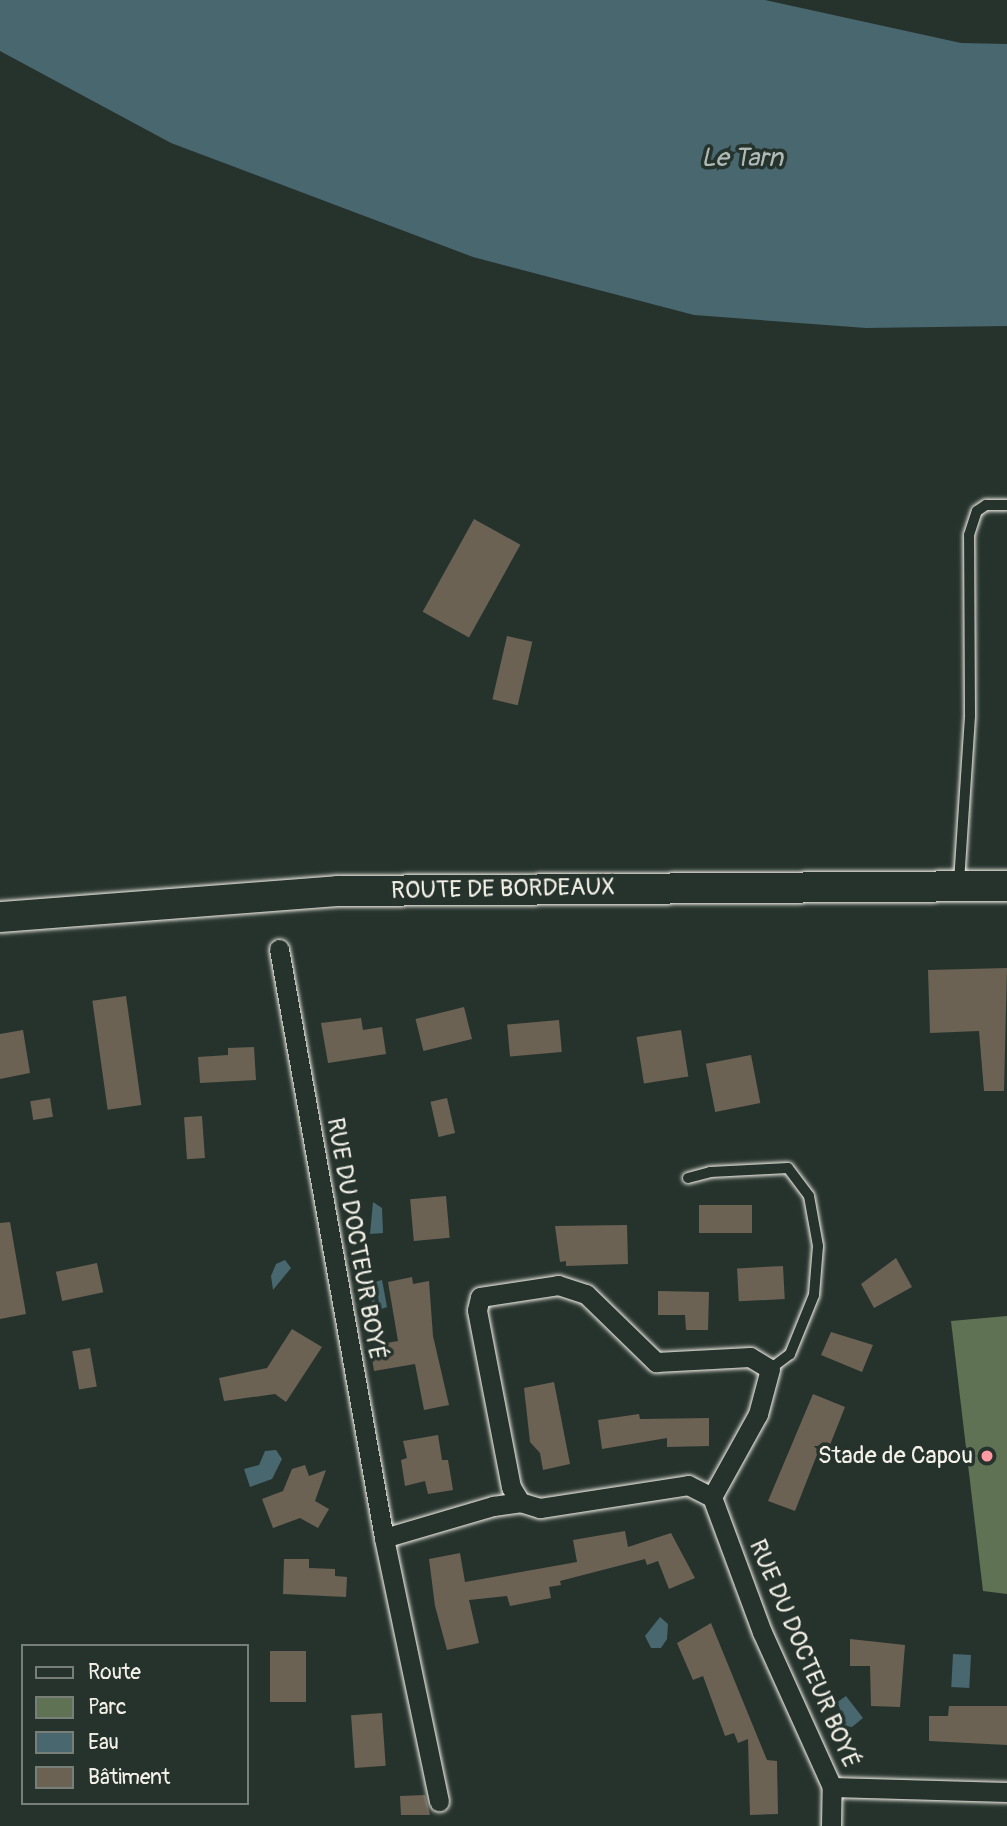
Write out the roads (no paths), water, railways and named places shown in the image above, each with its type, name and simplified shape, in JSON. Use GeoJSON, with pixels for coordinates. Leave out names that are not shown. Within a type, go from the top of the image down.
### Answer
{"type":"FeatureCollection","features":[{"type":"Feature","properties":{"kind":"main road","name":"ROUTE DE BORDEAUX"},"geometry":{"type":"LineString","coordinates":[[0,917],[338,891],[1007,886]]}},
{"type":"Feature","properties":{"kind":"street","name":"RUE DU DOCTEUR BOYÉ"},"geometry":{"type":"LineString","coordinates":[[279,949],[384,1538],[439,1801]]}},
{"type":"Feature","properties":{"kind":"street"},"geometry":{"type":"LineString","coordinates":[[384,1538],[520,1502],[540,1508],[688,1485],[712,1497],[758,1414],[770,1369],[750,1357],[656,1362],[586,1294],[558,1285],[480,1297],[477,1310],[511,1487],[520,1502]]}},
{"type":"Feature","properties":{"kind":"street","name":"RUE DU DOCTEUR BOYÉ"},"geometry":{"type":"LineString","coordinates":[[712,1497],[762,1632],[832,1787],[1007,1792]]}},
{"type":"Feature","properties":{"kind":"street"},"geometry":{"type":"LineString","coordinates":[[831,1826],[832,1787]]}},
{"type":"Feature","properties":{"kind":"lane"},"geometry":{"type":"LineString","coordinates":[[958,886],[970,715],[969,535],[977,511],[986,505],[1007,505]]}},
{"type":"Feature","properties":{"kind":"lane"},"geometry":{"type":"LineString","coordinates":[[688,1178],[710,1172],[788,1168],[809,1196],[818,1246],[814,1295],[790,1354],[770,1369]]}},
{"type":"Feature","properties":{"kind":"water","name":"Le Tarn"},"geometry":{"type":"Polygon","coordinates":[[[0,0],[765,0],[961,43],[1007,44],[1007,326],[866,328],[694,315],[473,257],[171,143],[0,51],[0,0]]]}},
{"type":"Feature","properties":{"kind":"water"},"geometry":{"type":"Polygon","coordinates":[[[373,1202],[382,1208],[383,1233],[370,1234],[373,1202]]]}},
{"type":"Feature","properties":{"kind":"water"},"geometry":{"type":"Polygon","coordinates":[[[285,1260],[291,1268],[273,1290],[271,1276],[276,1264],[285,1260]]]}},
{"type":"Feature","properties":{"kind":"water"},"geometry":{"type":"Polygon","coordinates":[[[382,1280],[387,1307],[373,1312],[370,1283],[382,1280]]]}},
{"type":"Feature","properties":{"kind":"water"},"geometry":{"type":"Polygon","coordinates":[[[276,1450],[282,1459],[272,1479],[250,1487],[244,1469],[259,1465],[265,1451],[276,1450]]]}},
{"type":"Feature","properties":{"kind":"water"},"geometry":{"type":"Polygon","coordinates":[[[660,1617],[668,1624],[667,1639],[661,1648],[651,1648],[645,1636],[660,1617]]]}},
{"type":"Feature","properties":{"kind":"water"},"geometry":{"type":"Polygon","coordinates":[[[953,1654],[971,1655],[969,1688],[951,1687],[953,1654]]]}},
{"type":"Feature","properties":{"kind":"water"},"geometry":{"type":"Polygon","coordinates":[[[846,1696],[863,1718],[852,1727],[844,1726],[836,1703],[846,1696]]]}},
{"type":"Feature","properties":{"kind":"place","name":"Stade de Capou"},"geometry":{"type":"Point","coordinates":[987,1456]}}]}
